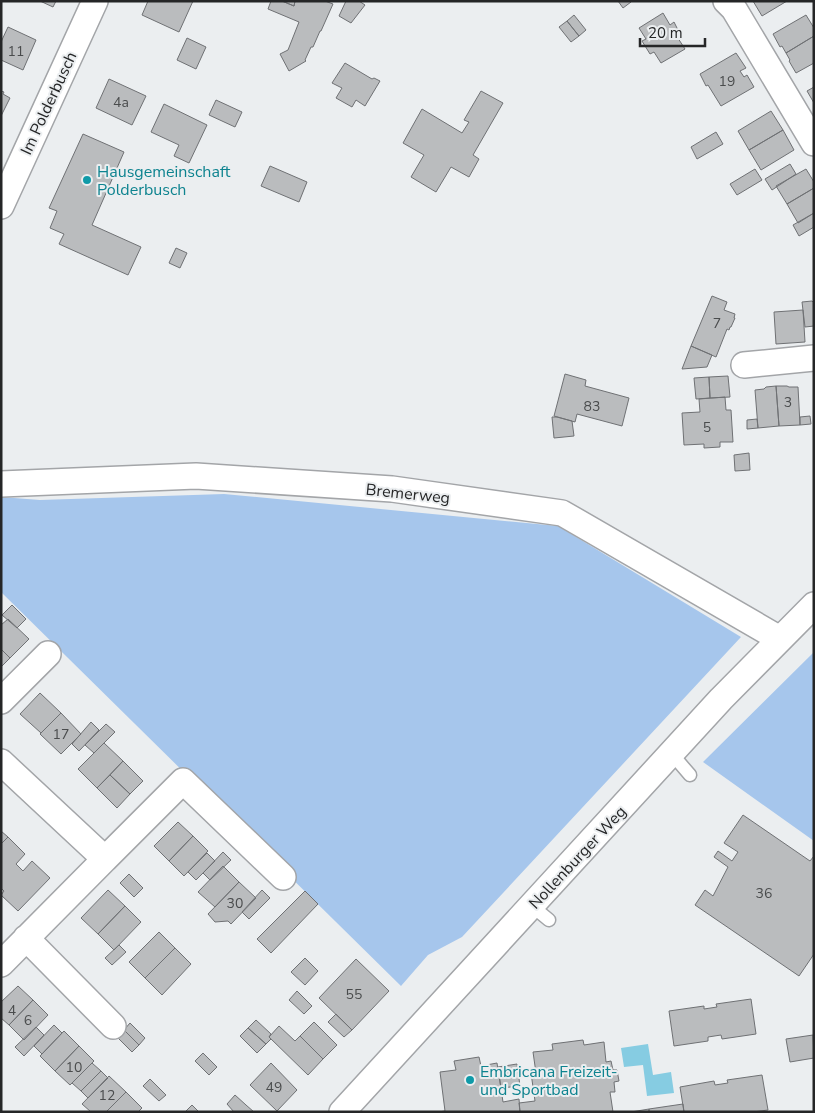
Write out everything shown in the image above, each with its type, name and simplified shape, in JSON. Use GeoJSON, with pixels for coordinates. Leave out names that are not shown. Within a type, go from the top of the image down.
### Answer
{"type":"FeatureCollection","features":[{"type":"Feature","properties":{"kind":"street","name":"Im Polderbusch"},"geometry":{"type":"LineString","coordinates":[[1,206],[95,1]]}},
{"type":"Feature","properties":{"kind":"street"},"geometry":{"type":"LineString","coordinates":[[726,1],[734,9],[814,143]]}},
{"type":"Feature","properties":{"kind":"street"},"geometry":{"type":"LineString","coordinates":[[744,365],[814,358]]}},
{"type":"Feature","properties":{"kind":"street","name":"Bremerweg"},"geometry":{"type":"LineString","coordinates":[[1,484],[196,476],[392,489],[562,513],[780,639]]}},
{"type":"Feature","properties":{"kind":"street","name":"Nollenburger Weg"},"geometry":{"type":"LineString","coordinates":[[342,1112],[440,1004],[540,913],[721,698],[814,605]]}},
{"type":"Feature","properties":{"kind":"street"},"geometry":{"type":"LineString","coordinates":[[1,701],[48,654]]}},
{"type":"Feature","properties":{"kind":"street"},"geometry":{"type":"LineString","coordinates":[[1,762],[105,859]]}},
{"type":"Feature","properties":{"kind":"street"},"geometry":{"type":"LineString","coordinates":[[3,957],[26,938],[183,781],[283,877]]}},
{"type":"Feature","properties":{"kind":"street"},"geometry":{"type":"LineString","coordinates":[[26,938],[113,1026]]}},
{"type":"Feature","properties":{"kind":"lane"},"geometry":{"type":"LineString","coordinates":[[672,754],[690,775]]}},
{"type":"Feature","properties":{"kind":"shaded area"},"geometry":{"type":"Polygon","coordinates":[[[224,494],[558,526],[741,637],[462,937],[428,955],[401,986],[1,592],[1,497],[40,500],[224,494]]]}},
{"type":"Feature","properties":{"kind":"shaded area"},"geometry":{"type":"Polygon","coordinates":[[[814,652],[814,841],[703,762],[814,652]]]}},
{"type":"Feature","properties":{"kind":"shaded area"},"geometry":{"type":"Polygon","coordinates":[[[648,1044],[653,1075],[671,1072],[674,1093],[647,1096],[643,1065],[624,1067],[621,1048],[648,1044]]]}},
{"type":"Feature","properties":{"kind":"building"},"geometry":{"type":"Polygon","coordinates":[[[40,1],[56,1],[53,7],[40,1]]]}},
{"type":"Feature","properties":{"kind":"building"},"geometry":{"type":"Polygon","coordinates":[[[148,1],[193,1],[179,32],[142,15],[148,1]]]}},
{"type":"Feature","properties":{"kind":"building"},"geometry":{"type":"Polygon","coordinates":[[[271,1],[282,1],[294,6],[295,1],[325,1],[333,4],[306,61],[289,71],[280,54],[288,50],[299,22],[268,9],[271,1]]]}},
{"type":"Feature","properties":{"kind":"building"},"geometry":{"type":"Polygon","coordinates":[[[282,1],[295,1],[294,6],[282,1]]]}},
{"type":"Feature","properties":{"kind":"building"},"geometry":{"type":"Polygon","coordinates":[[[346,1],[359,1],[365,5],[351,23],[339,16],[346,1]]]}},
{"type":"Feature","properties":{"kind":"building"},"geometry":{"type":"Polygon","coordinates":[[[618,1],[630,1],[631,2],[623,8],[618,1]]]}},
{"type":"Feature","properties":{"kind":"building"},"geometry":{"type":"Polygon","coordinates":[[[753,1],[787,1],[762,16],[753,1]]]}},
{"type":"Feature","properties":{"kind":"building"},"geometry":{"type":"Polygon","coordinates":[[[663,13],[670,25],[674,22],[678,30],[674,32],[685,49],[661,63],[654,52],[650,54],[642,41],[646,39],[639,28],[663,13]]]}},
{"type":"Feature","properties":{"kind":"building"},"geometry":{"type":"Polygon","coordinates":[[[574,15],[586,30],[579,36],[567,21],[574,15]]]}},
{"type":"Feature","properties":{"kind":"building"},"geometry":{"type":"Polygon","coordinates":[[[806,15],[814,28],[814,36],[786,53],[782,46],[780,47],[773,34],[806,15]]]}},
{"type":"Feature","properties":{"kind":"building"},"geometry":{"type":"Polygon","coordinates":[[[567,21],[579,36],[571,42],[559,27],[567,21]]]}},
{"type":"Feature","properties":{"kind":"building"},"geometry":{"type":"Polygon","coordinates":[[[8,27],[36,40],[23,70],[1,60],[1,42],[8,27]]]}},
{"type":"Feature","properties":{"kind":"building"},"geometry":{"type":"Polygon","coordinates":[[[814,36],[814,63],[796,73],[786,53],[814,36]]]}},
{"type":"Feature","properties":{"kind":"building"},"geometry":{"type":"Polygon","coordinates":[[[187,38],[206,47],[196,69],[177,60],[187,38]]]}},
{"type":"Feature","properties":{"kind":"building"},"geometry":{"type":"Polygon","coordinates":[[[736,53],[746,68],[740,71],[744,77],[747,75],[754,87],[721,106],[708,85],[706,86],[700,74],[736,53]]]}},
{"type":"Feature","properties":{"kind":"building"},"geometry":{"type":"Polygon","coordinates":[[[345,63],[372,79],[380,81],[365,106],[356,100],[352,107],[336,98],[342,88],[332,83],[345,63]]]}},
{"type":"Feature","properties":{"kind":"building"},"geometry":{"type":"Polygon","coordinates":[[[109,79],[146,96],[132,125],[96,108],[109,79]]]}},
{"type":"Feature","properties":{"kind":"building"},"geometry":{"type":"Polygon","coordinates":[[[814,87],[814,103],[807,91],[814,87]]]}},
{"type":"Feature","properties":{"kind":"building"},"geometry":{"type":"Polygon","coordinates":[[[1,91],[10,98],[1,116],[1,91]]]}},
{"type":"Feature","properties":{"kind":"building"},"geometry":{"type":"Polygon","coordinates":[[[481,91],[503,103],[473,155],[479,159],[469,177],[451,167],[436,192],[411,177],[424,155],[403,143],[422,109],[462,133],[469,122],[464,120],[481,91]]]}},
{"type":"Feature","properties":{"kind":"building"},"geometry":{"type":"Polygon","coordinates":[[[216,100],[242,112],[235,127],[209,115],[216,100]]]}},
{"type":"Feature","properties":{"kind":"building"},"geometry":{"type":"Polygon","coordinates":[[[164,104],[207,125],[189,163],[174,156],[179,145],[151,132],[164,104]]]}},
{"type":"Feature","properties":{"kind":"building"},"geometry":{"type":"Polygon","coordinates":[[[771,111],[783,130],[749,150],[738,131],[771,111]]]}},
{"type":"Feature","properties":{"kind":"building"},"geometry":{"type":"Polygon","coordinates":[[[783,130],[794,150],[761,170],[749,150],[783,130]]]}},
{"type":"Feature","properties":{"kind":"building"},"geometry":{"type":"Polygon","coordinates":[[[716,132],[723,144],[697,159],[691,147],[716,132]]]}},
{"type":"Feature","properties":{"kind":"building","name":"Hausgemeinschaft Polderbusch"},"geometry":{"type":"Polygon","coordinates":[[[83,134],[124,152],[92,225],[141,247],[128,275],[59,244],[64,234],[50,228],[57,211],[49,208],[83,134]]]}},
{"type":"Feature","properties":{"kind":"building"},"geometry":{"type":"Polygon","coordinates":[[[790,164],[796,174],[772,190],[765,179],[790,164]]]}},
{"type":"Feature","properties":{"kind":"building"},"geometry":{"type":"Polygon","coordinates":[[[270,166],[307,182],[299,202],[261,186],[270,166]]]}},
{"type":"Feature","properties":{"kind":"building"},"geometry":{"type":"Polygon","coordinates":[[[755,169],[762,180],[737,195],[730,184],[755,169]]]}},
{"type":"Feature","properties":{"kind":"building"},"geometry":{"type":"Polygon","coordinates":[[[806,169],[814,182],[814,188],[787,204],[776,186],[806,169]]]}},
{"type":"Feature","properties":{"kind":"building"},"geometry":{"type":"Polygon","coordinates":[[[814,188],[814,213],[798,223],[787,204],[814,188]]]}},
{"type":"Feature","properties":{"kind":"building"},"geometry":{"type":"Polygon","coordinates":[[[814,213],[814,227],[799,236],[793,225],[814,213]]]}},
{"type":"Feature","properties":{"kind":"building"},"geometry":{"type":"Polygon","coordinates":[[[176,248],[187,253],[180,268],[169,263],[176,248]]]}},
{"type":"Feature","properties":{"kind":"building"},"geometry":{"type":"Polygon","coordinates":[[[712,296],[727,302],[724,310],[735,314],[735,318],[729,330],[727,329],[716,357],[691,346],[712,296]]]}},
{"type":"Feature","properties":{"kind":"building"},"geometry":{"type":"Polygon","coordinates":[[[812,301],[814,303],[814,326],[805,327],[802,302],[812,301]]]}},
{"type":"Feature","properties":{"kind":"building"},"geometry":{"type":"Polygon","coordinates":[[[803,310],[805,342],[776,344],[774,312],[803,310]]]}},
{"type":"Feature","properties":{"kind":"building"},"geometry":{"type":"Polygon","coordinates":[[[691,346],[712,355],[707,367],[682,369],[691,346]]]}},
{"type":"Feature","properties":{"kind":"building"},"geometry":{"type":"Polygon","coordinates":[[[565,374],[586,380],[585,386],[629,398],[622,426],[577,414],[575,422],[554,416],[565,374]]]}},
{"type":"Feature","properties":{"kind":"building"},"geometry":{"type":"Polygon","coordinates":[[[728,376],[730,397],[710,398],[709,377],[728,376]]]}},
{"type":"Feature","properties":{"kind":"building"},"geometry":{"type":"Polygon","coordinates":[[[709,377],[710,398],[696,399],[694,378],[709,377]]]}},
{"type":"Feature","properties":{"kind":"building"},"geometry":{"type":"Polygon","coordinates":[[[776,386],[798,387],[800,425],[779,426],[776,386]]]}},
{"type":"Feature","properties":{"kind":"building"},"geometry":{"type":"Polygon","coordinates":[[[776,386],[779,426],[758,428],[755,390],[776,386]]]}},
{"type":"Feature","properties":{"kind":"building"},"geometry":{"type":"Polygon","coordinates":[[[725,397],[726,410],[731,410],[733,442],[720,442],[720,447],[704,448],[704,444],[684,445],[682,413],[700,412],[699,399],[725,397]]]}},
{"type":"Feature","properties":{"kind":"building"},"geometry":{"type":"Polygon","coordinates":[[[810,416],[811,424],[800,425],[800,417],[810,416]]]}},
{"type":"Feature","properties":{"kind":"building"},"geometry":{"type":"Polygon","coordinates":[[[552,417],[572,421],[574,436],[554,438],[552,417]]]}},
{"type":"Feature","properties":{"kind":"building"},"geometry":{"type":"Polygon","coordinates":[[[757,419],[758,428],[747,429],[747,420],[757,419]]]}},
{"type":"Feature","properties":{"kind":"building"},"geometry":{"type":"Polygon","coordinates":[[[749,453],[750,470],[735,471],[734,455],[749,453]]]}},
{"type":"Feature","properties":{"kind":"building"},"geometry":{"type":"Polygon","coordinates":[[[12,605],[26,619],[17,628],[2,615],[12,605]]]}},
{"type":"Feature","properties":{"kind":"building"},"geometry":{"type":"Polygon","coordinates":[[[8,619],[29,639],[10,658],[1,649],[1,625],[8,619]]]}},
{"type":"Feature","properties":{"kind":"building"},"geometry":{"type":"Polygon","coordinates":[[[1,649],[10,658],[1,667],[1,649]]]}},
{"type":"Feature","properties":{"kind":"building"},"geometry":{"type":"Polygon","coordinates":[[[40,693],[61,713],[41,733],[20,714],[40,693]]]}},
{"type":"Feature","properties":{"kind":"building"},"geometry":{"type":"Polygon","coordinates":[[[61,713],[81,734],[61,754],[40,734],[61,713]]]}},
{"type":"Feature","properties":{"kind":"building"},"geometry":{"type":"Polygon","coordinates":[[[91,722],[99,730],[79,751],[72,744],[91,722]]]}},
{"type":"Feature","properties":{"kind":"building"},"geometry":{"type":"Polygon","coordinates":[[[106,724],[115,732],[94,753],[85,745],[106,724]]]}},
{"type":"Feature","properties":{"kind":"building"},"geometry":{"type":"Polygon","coordinates":[[[104,743],[123,761],[97,788],[78,769],[104,743]]]}},
{"type":"Feature","properties":{"kind":"building"},"geometry":{"type":"Polygon","coordinates":[[[123,761],[143,781],[130,794],[110,775],[123,761]]]}},
{"type":"Feature","properties":{"kind":"building"},"geometry":{"type":"Polygon","coordinates":[[[110,775],[130,794],[117,808],[97,788],[110,775]]]}},
{"type":"Feature","properties":{"kind":"building"},"geometry":{"type":"Polygon","coordinates":[[[743,815],[810,861],[814,856],[814,954],[799,976],[695,905],[705,890],[713,896],[728,867],[714,857],[718,851],[732,861],[738,852],[724,843],[743,815]]]}},
{"type":"Feature","properties":{"kind":"building"},"geometry":{"type":"Polygon","coordinates":[[[178,822],[193,836],[169,861],[154,846],[178,822]]]}},
{"type":"Feature","properties":{"kind":"building"},"geometry":{"type":"Polygon","coordinates":[[[1,831],[8,837],[1,844],[1,831]]]}},
{"type":"Feature","properties":{"kind":"building"},"geometry":{"type":"Polygon","coordinates":[[[193,836],[208,851],[184,876],[169,861],[193,836]]]}},
{"type":"Feature","properties":{"kind":"building"},"geometry":{"type":"Polygon","coordinates":[[[8,837],[25,854],[16,864],[23,871],[32,861],[50,878],[18,911],[1,895],[4,891],[1,888],[1,844],[8,837]]]}},
{"type":"Feature","properties":{"kind":"building"},"geometry":{"type":"Polygon","coordinates":[[[223,852],[231,860],[210,880],[203,873],[223,852]]]}},
{"type":"Feature","properties":{"kind":"building"},"geometry":{"type":"Polygon","coordinates":[[[207,853],[215,861],[196,880],[188,872],[207,853]]]}},
{"type":"Feature","properties":{"kind":"building"},"geometry":{"type":"Polygon","coordinates":[[[223,866],[239,882],[215,907],[198,892],[223,866]]]}},
{"type":"Feature","properties":{"kind":"building"},"geometry":{"type":"Polygon","coordinates":[[[129,874],[143,888],[134,897],[120,883],[129,874]]]}},
{"type":"Feature","properties":{"kind":"building"},"geometry":{"type":"Polygon","coordinates":[[[239,882],[256,898],[231,924],[228,921],[215,922],[208,914],[239,882]]]}},
{"type":"Feature","properties":{"kind":"building"},"geometry":{"type":"Polygon","coordinates":[[[108,890],[125,906],[98,934],[81,918],[108,890]]]}},
{"type":"Feature","properties":{"kind":"building"},"geometry":{"type":"Polygon","coordinates":[[[262,890],[270,898],[249,919],[242,912],[262,890]]]}},
{"type":"Feature","properties":{"kind":"building"},"geometry":{"type":"Polygon","coordinates":[[[305,891],[318,904],[271,953],[257,939],[305,891]]]}},
{"type":"Feature","properties":{"kind":"building"},"geometry":{"type":"Polygon","coordinates":[[[125,906],[141,922],[114,950],[98,934],[125,906]]]}},
{"type":"Feature","properties":{"kind":"building"},"geometry":{"type":"Polygon","coordinates":[[[159,932],[175,948],[145,978],[129,962],[159,932]]]}},
{"type":"Feature","properties":{"kind":"building"},"geometry":{"type":"Polygon","coordinates":[[[119,945],[126,952],[112,965],[105,958],[119,945]]]}},
{"type":"Feature","properties":{"kind":"building"},"geometry":{"type":"Polygon","coordinates":[[[175,948],[191,964],[162,995],[145,978],[175,948]]]}},
{"type":"Feature","properties":{"kind":"building"},"geometry":{"type":"Polygon","coordinates":[[[305,958],[318,971],[305,985],[291,972],[305,958]]]}},
{"type":"Feature","properties":{"kind":"building"},"geometry":{"type":"Polygon","coordinates":[[[356,959],[389,991],[352,1030],[319,998],[356,959]]]}},
{"type":"Feature","properties":{"kind":"building"},"geometry":{"type":"Polygon","coordinates":[[[18,986],[33,1000],[9,1025],[1,1018],[1,1002],[18,986]]]}},
{"type":"Feature","properties":{"kind":"building"},"geometry":{"type":"Polygon","coordinates":[[[297,991],[312,1006],[304,1014],[289,1000],[297,991]]]}},
{"type":"Feature","properties":{"kind":"building"},"geometry":{"type":"Polygon","coordinates":[[[751,999],[756,1034],[722,1039],[721,1035],[708,1037],[708,1041],[674,1046],[669,1011],[704,1006],[704,1009],[717,1007],[716,1004],[751,999]]]}},
{"type":"Feature","properties":{"kind":"building"},"geometry":{"type":"Polygon","coordinates":[[[33,1000],[48,1015],[24,1040],[9,1025],[33,1000]]]}},
{"type":"Feature","properties":{"kind":"building"},"geometry":{"type":"Polygon","coordinates":[[[336,1014],[352,1030],[344,1037],[328,1022],[336,1014]]]}},
{"type":"Feature","properties":{"kind":"building"},"geometry":{"type":"Polygon","coordinates":[[[256,1020],[271,1034],[269,1037],[271,1039],[266,1044],[248,1028],[256,1020]]]}},
{"type":"Feature","properties":{"kind":"building"},"geometry":{"type":"Polygon","coordinates":[[[314,1022],[337,1045],[323,1059],[300,1036],[314,1022]]]}},
{"type":"Feature","properties":{"kind":"building"},"geometry":{"type":"Polygon","coordinates":[[[130,1023],[145,1038],[139,1045],[124,1030],[130,1023]]]}},
{"type":"Feature","properties":{"kind":"building"},"geometry":{"type":"Polygon","coordinates":[[[54,1025],[62,1033],[42,1054],[34,1046],[54,1025]]]}},
{"type":"Feature","properties":{"kind":"building"},"geometry":{"type":"Polygon","coordinates":[[[279,1026],[295,1041],[300,1036],[323,1059],[308,1075],[269,1037],[279,1026]]]}},
{"type":"Feature","properties":{"kind":"building"},"geometry":{"type":"Polygon","coordinates":[[[36,1027],[44,1035],[24,1056],[15,1047],[36,1027]]]}},
{"type":"Feature","properties":{"kind":"building"},"geometry":{"type":"Polygon","coordinates":[[[248,1028],[266,1044],[257,1053],[240,1036],[248,1028]]]}},
{"type":"Feature","properties":{"kind":"building"},"geometry":{"type":"Polygon","coordinates":[[[124,1030],[139,1045],[132,1052],[117,1037],[124,1030]]]}},
{"type":"Feature","properties":{"kind":"building"},"geometry":{"type":"Polygon","coordinates":[[[64,1031],[79,1046],[55,1071],[40,1056],[64,1031]]]}},
{"type":"Feature","properties":{"kind":"building"},"geometry":{"type":"Polygon","coordinates":[[[813,1035],[814,1058],[790,1062],[786,1039],[813,1035]]]}},
{"type":"Feature","properties":{"kind":"building"},"geometry":{"type":"Polygon","coordinates":[[[583,1040],[584,1045],[604,1042],[606,1062],[611,1061],[613,1070],[617,1070],[619,1081],[614,1082],[615,1092],[610,1092],[613,1112],[520,1112],[519,1103],[535,1101],[531,1073],[536,1073],[533,1052],[553,1050],[552,1044],[583,1040]]]}},
{"type":"Feature","properties":{"kind":"building"},"geometry":{"type":"Polygon","coordinates":[[[79,1046],[94,1061],[70,1085],[55,1071],[79,1046]]]}},
{"type":"Feature","properties":{"kind":"building"},"geometry":{"type":"Polygon","coordinates":[[[203,1053],[217,1067],[209,1075],[195,1061],[203,1053]]]}},
{"type":"Feature","properties":{"kind":"building","name":"Embricana Freizeit- und Sportbad"},"geometry":{"type":"Polygon","coordinates":[[[479,1057],[481,1066],[497,1063],[503,1102],[519,1099],[520,1112],[438,1112],[445,1111],[440,1072],[456,1070],[454,1061],[479,1057]]]}},
{"type":"Feature","properties":{"kind":"building"},"geometry":{"type":"Polygon","coordinates":[[[92,1063],[101,1071],[81,1091],[72,1083],[92,1063]]]}},
{"type":"Feature","properties":{"kind":"building"},"geometry":{"type":"Polygon","coordinates":[[[271,1063],[297,1090],[277,1111],[250,1085],[271,1063]]]}},
{"type":"Feature","properties":{"kind":"building"},"geometry":{"type":"Polygon","coordinates":[[[517,1064],[520,1086],[501,1088],[498,1067],[517,1064]]]}},
{"type":"Feature","properties":{"kind":"building"},"geometry":{"type":"Polygon","coordinates":[[[101,1071],[108,1078],[88,1098],[81,1091],[101,1071]]]}},
{"type":"Feature","properties":{"kind":"building"},"geometry":{"type":"Polygon","coordinates":[[[762,1075],[768,1110],[753,1112],[684,1112],[680,1087],[714,1081],[715,1085],[728,1083],[727,1080],[762,1075]]]}},
{"type":"Feature","properties":{"kind":"building"},"geometry":{"type":"Polygon","coordinates":[[[109,1076],[126,1092],[106,1112],[91,1112],[82,1104],[109,1076]]]}},
{"type":"Feature","properties":{"kind":"building"},"geometry":{"type":"Polygon","coordinates":[[[150,1079],[166,1095],[159,1101],[143,1086],[150,1079]]]}},
{"type":"Feature","properties":{"kind":"building"},"geometry":{"type":"Polygon","coordinates":[[[126,1092],[142,1108],[138,1112],[106,1112],[126,1092]]]}},
{"type":"Feature","properties":{"kind":"building"},"geometry":{"type":"Polygon","coordinates":[[[235,1095],[254,1112],[234,1112],[227,1104],[235,1095]]]}},
{"type":"Feature","properties":{"kind":"building"},"geometry":{"type":"Polygon","coordinates":[[[683,1104],[684,1112],[649,1112],[649,1109],[683,1104]]]}},
{"type":"Feature","properties":{"kind":"building"},"geometry":{"type":"Polygon","coordinates":[[[192,1105],[199,1112],[185,1112],[192,1105]]]}},
{"type":"Feature","properties":{"kind":"building"},"geometry":{"type":"Polygon","coordinates":[[[649,1109],[649,1112],[631,1112],[649,1109]]]}},
{"type":"Feature","properties":{"kind":"place","name":"Hausgemeinschaft Polderbusch"},"geometry":{"type":"Point","coordinates":[87,180]}},
{"type":"Feature","properties":{"kind":"place","name":"Embricana Freizeit- und Sportbad"},"geometry":{"type":"Point","coordinates":[470,1080]}}]}
